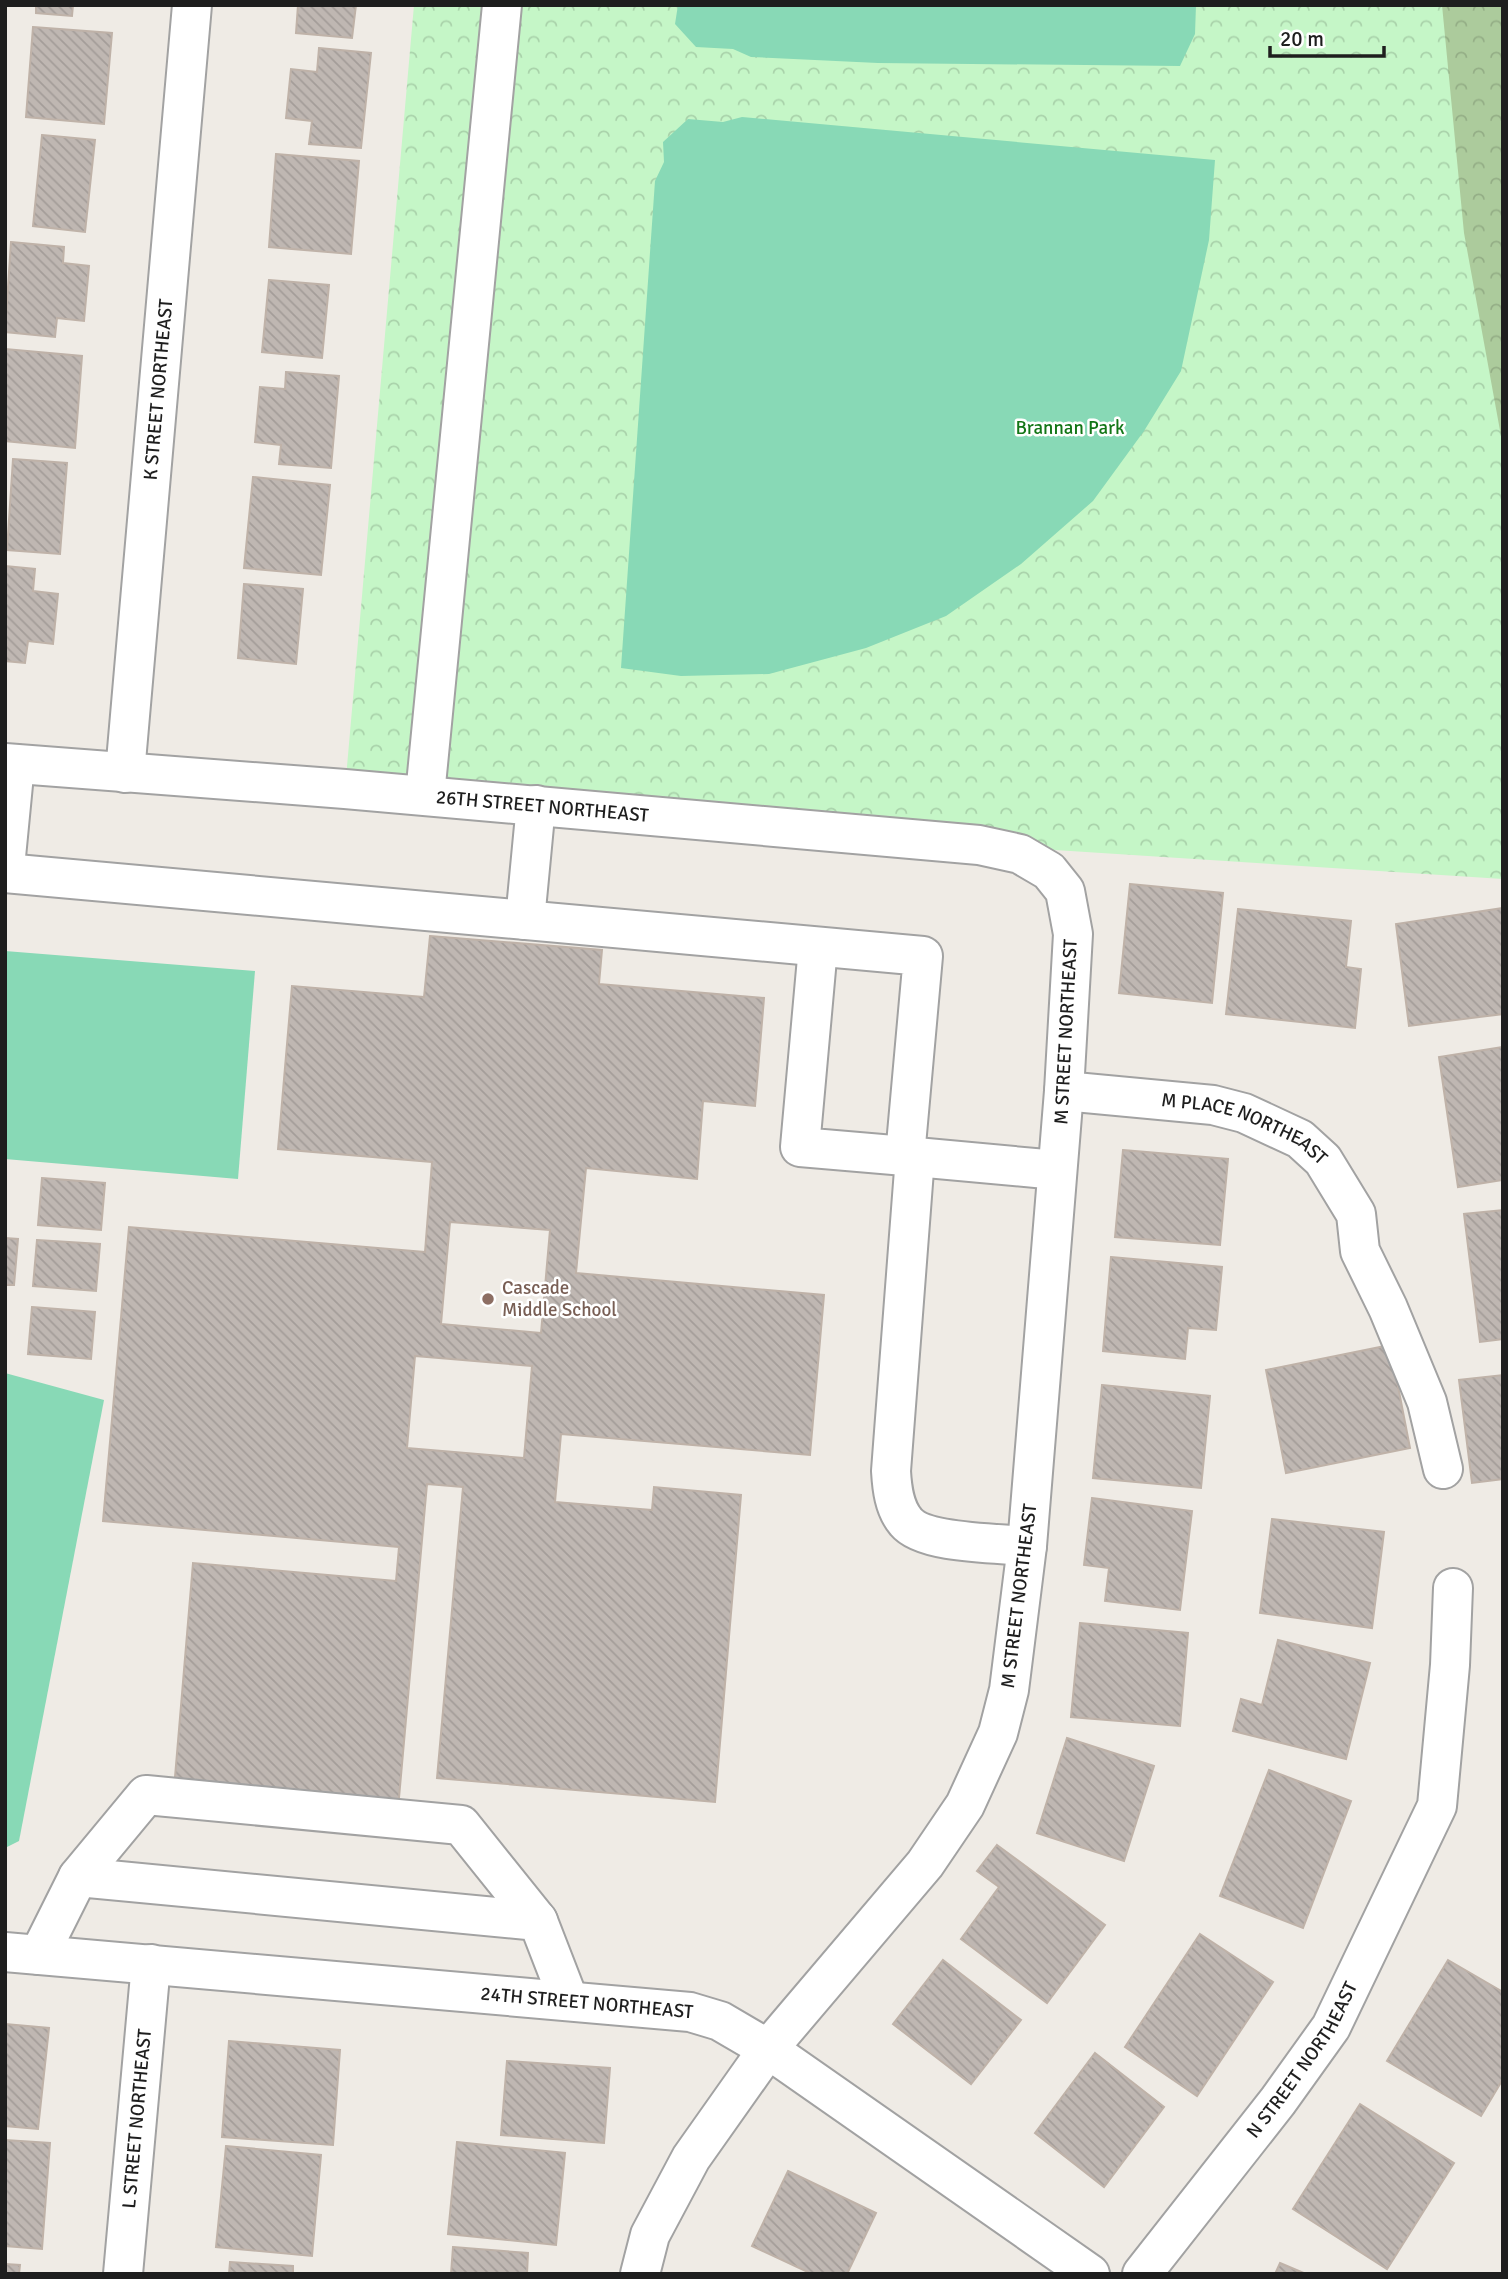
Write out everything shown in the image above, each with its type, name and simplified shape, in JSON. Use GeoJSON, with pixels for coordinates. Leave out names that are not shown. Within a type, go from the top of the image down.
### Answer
{"type":"FeatureCollection","features":[{"type":"Feature","properties":{"kind":"street","name":"K STREET NORTHEAST"},"geometry":{"type":"LineString","coordinates":[[125,773],[192,5]]}},
{"type":"Feature","properties":{"kind":"street"},"geometry":{"type":"LineString","coordinates":[[425,795],[502,5]]}},
{"type":"Feature","properties":{"kind":"street","name":"26TH STREET NORTHEAST"},"geometry":{"type":"LineString","coordinates":[[10,764],[425,795],[995,847],[1040,863],[1065,891]]}},
{"type":"Feature","properties":{"kind":"street"},"geometry":{"type":"LineString","coordinates":[[5,867],[10,764]]}},
{"type":"Feature","properties":{"kind":"street"},"geometry":{"type":"LineString","coordinates":[[525,920],[536,805]]}},
{"type":"Feature","properties":{"kind":"street"},"geometry":{"type":"LineString","coordinates":[[5,873],[923,957],[891,1471],[893,1496],[906,1522],[924,1535],[1027,1546]]}},
{"type":"Feature","properties":{"kind":"street","name":"M STREET NORTHEAST"},"geometry":{"type":"LineString","coordinates":[[640,2274],[650,2235],[691,2158],[768,2049],[925,1864],[965,1805],[998,1733],[1018,1636],[1058,1170],[1073,948],[1071,918],[1065,891]]}},
{"type":"Feature","properties":{"kind":"street"},"geometry":{"type":"LineString","coordinates":[[818,947],[800,1147],[1058,1170]]}},
{"type":"Feature","properties":{"kind":"street","name":"M PLACE NORTHEAST"},"geometry":{"type":"LineString","coordinates":[[1064,1091],[1213,1105],[1274,1124],[1315,1153],[1341,1185],[1356,1214],[1360,1251],[1388,1308],[1427,1402],[1443,1469]]}},
{"type":"Feature","properties":{"kind":"street","name":"N STREET NORTHEAST"},"geometry":{"type":"LineString","coordinates":[[1142,2274],[1278,2101],[1331,2027],[1437,1806],[1450,1664],[1453,1588]]}},
{"type":"Feature","properties":{"kind":"street"},"geometry":{"type":"LineString","coordinates":[[22,1953],[78,1877],[146,1795],[461,1825],[538,1921],[569,2001]]}},
{"type":"Feature","properties":{"kind":"street"},"geometry":{"type":"LineString","coordinates":[[78,1877],[538,1921]]}},
{"type":"Feature","properties":{"kind":"street","name":"24TH STREET NORTHEAST"},"geometry":{"type":"LineString","coordinates":[[22,1953],[690,2012],[720,2021],[768,2049],[1090,2274]]}},
{"type":"Feature","properties":{"kind":"street","name":"L STREET NORTHEAST"},"geometry":{"type":"LineString","coordinates":[[123,2274],[151,1964]]}},
{"type":"Feature","properties":{"kind":"green space","name":"Brannan Park"},"geometry":{"type":"Polygon","coordinates":[[[414,5],[1442,5],[1464,233],[1503,447],[1503,879],[979,845],[345,789],[414,5]]]}},
{"type":"Feature","properties":{"kind":"green space"},"geometry":{"type":"Polygon","coordinates":[[[678,5],[1196,5],[1195,34],[1180,66],[878,63],[751,57],[733,49],[696,47],[675,24],[678,5]]]}},
{"type":"Feature","properties":{"kind":"green space"},"geometry":{"type":"Polygon","coordinates":[[[1396,5],[1503,5],[1503,700],[1396,5]]]}},
{"type":"Feature","properties":{"kind":"green space"},"geometry":{"type":"Polygon","coordinates":[[[742,117],[1215,160],[1209,240],[1181,371],[1144,431],[1093,501],[1021,564],[946,616],[866,648],[769,674],[681,676],[621,668],[655,181],[664,162],[663,142],[688,119],[723,122],[742,117]]]}},
{"type":"Feature","properties":{"kind":"green space"},"geometry":{"type":"Polygon","coordinates":[[[5,951],[255,971],[238,1179],[5,1159],[5,951]]]}},
{"type":"Feature","properties":{"kind":"green space"},"geometry":{"type":"Polygon","coordinates":[[[5,1373],[104,1400],[19,1841],[5,1848],[5,1373]]]}},
{"type":"Feature","properties":{"kind":"building"},"geometry":{"type":"Polygon","coordinates":[[[36,5],[73,5],[72,16],[36,13],[36,5]]]}},
{"type":"Feature","properties":{"kind":"building"},"geometry":{"type":"Polygon","coordinates":[[[298,5],[356,5],[352,38],[296,33],[298,5]]]}},
{"type":"Feature","properties":{"kind":"building"},"geometry":{"type":"Polygon","coordinates":[[[33,27],[112,33],[104,124],[26,117],[33,27]]]}},
{"type":"Feature","properties":{"kind":"building"},"geometry":{"type":"Polygon","coordinates":[[[319,48],[371,53],[361,148],[309,144],[312,121],[286,118],[291,69],[317,72],[319,48]]]}},
{"type":"Feature","properties":{"kind":"building"},"geometry":{"type":"Polygon","coordinates":[[[42,135],[95,140],[85,232],[33,226],[42,135]]]}},
{"type":"Feature","properties":{"kind":"building"},"geometry":{"type":"Polygon","coordinates":[[[276,154],[359,161],[351,254],[269,247],[276,154]]]}},
{"type":"Feature","properties":{"kind":"building"},"geometry":{"type":"Polygon","coordinates":[[[11,242],[64,247],[63,263],[89,266],[84,321],[57,318],[55,337],[5,332],[11,242]]]}},
{"type":"Feature","properties":{"kind":"building"},"geometry":{"type":"Polygon","coordinates":[[[269,280],[329,285],[322,358],[262,352],[269,280]]]}},
{"type":"Feature","properties":{"kind":"building"},"geometry":{"type":"Polygon","coordinates":[[[5,349],[82,356],[75,448],[5,441],[5,349]]]}},
{"type":"Feature","properties":{"kind":"building"},"geometry":{"type":"Polygon","coordinates":[[[286,372],[339,376],[331,468],[279,464],[281,445],[255,442],[260,387],[285,389],[286,372]]]}},
{"type":"Feature","properties":{"kind":"building"},"geometry":{"type":"Polygon","coordinates":[[[13,459],[67,463],[60,554],[7,550],[13,459]]]}},
{"type":"Feature","properties":{"kind":"building"},"geometry":{"type":"Polygon","coordinates":[[[253,477],[330,485],[321,575],[244,568],[253,477]]]}},
{"type":"Feature","properties":{"kind":"building"},"geometry":{"type":"Polygon","coordinates":[[[5,566],[35,569],[33,591],[58,594],[53,644],[28,641],[25,663],[5,661],[5,566]]]}},
{"type":"Feature","properties":{"kind":"building"},"geometry":{"type":"Polygon","coordinates":[[[244,584],[303,589],[296,664],[238,658],[244,584]]]}},
{"type":"Feature","properties":{"kind":"building"},"geometry":{"type":"Polygon","coordinates":[[[1130,884],[1223,893],[1212,1003],[1119,993],[1130,884]]]}},
{"type":"Feature","properties":{"kind":"building"},"geometry":{"type":"Polygon","coordinates":[[[1503,908],[1503,1014],[1409,1026],[1396,924],[1503,908]]]}},
{"type":"Feature","properties":{"kind":"building"},"geometry":{"type":"Polygon","coordinates":[[[1238,909],[1351,921],[1346,967],[1361,969],[1355,1028],[1226,1014],[1238,909]]]}},
{"type":"Feature","properties":{"kind":"building"},"geometry":{"type":"Polygon","coordinates":[[[430,936],[602,950],[599,984],[764,998],[755,1106],[703,1101],[697,1179],[586,1168],[576,1273],[824,1295],[810,1455],[561,1434],[555,1502],[652,1510],[654,1487],[741,1495],[715,1802],[437,1778],[463,1487],[427,1484],[398,1809],[174,1789],[193,1563],[396,1581],[399,1547],[103,1521],[129,1227],[425,1252],[432,1162],[278,1149],[292,986],[424,997],[430,936]],[[450,1222],[441,1324],[541,1333],[550,1230],[450,1222]],[[415,1356],[407,1448],[524,1458],[532,1366],[415,1356]]]}},
{"type":"Feature","properties":{"kind":"building"},"geometry":{"type":"Polygon","coordinates":[[[1503,1047],[1503,1180],[1458,1187],[1439,1057],[1503,1047]]]}},
{"type":"Feature","properties":{"kind":"building"},"geometry":{"type":"Polygon","coordinates":[[[1123,1150],[1228,1159],[1220,1245],[1115,1237],[1123,1150]]]}},
{"type":"Feature","properties":{"kind":"building"},"geometry":{"type":"Polygon","coordinates":[[[42,1178],[105,1183],[101,1230],[38,1225],[42,1178]]]}},
{"type":"Feature","properties":{"kind":"building"},"geometry":{"type":"Polygon","coordinates":[[[1503,1210],[1503,1339],[1480,1342],[1464,1214],[1503,1210]]]}},
{"type":"Feature","properties":{"kind":"building"},"geometry":{"type":"Polygon","coordinates":[[[5,1238],[18,1239],[14,1285],[5,1285],[5,1238]]]}},
{"type":"Feature","properties":{"kind":"building"},"geometry":{"type":"Polygon","coordinates":[[[37,1240],[100,1244],[96,1291],[33,1286],[37,1240]]]}},
{"type":"Feature","properties":{"kind":"building"},"geometry":{"type":"Polygon","coordinates":[[[1111,1257],[1222,1267],[1216,1330],[1188,1328],[1185,1359],[1103,1351],[1111,1257]]]}},
{"type":"Feature","properties":{"kind":"building"},"geometry":{"type":"Polygon","coordinates":[[[32,1307],[95,1312],[91,1359],[28,1354],[32,1307]]]}},
{"type":"Feature","properties":{"kind":"building"},"geometry":{"type":"Polygon","coordinates":[[[1390,1345],[1410,1448],[1286,1473],[1266,1370],[1390,1345]]]}},
{"type":"Feature","properties":{"kind":"building"},"geometry":{"type":"Polygon","coordinates":[[[1503,1375],[1503,1479],[1472,1483],[1459,1380],[1503,1375]]]}},
{"type":"Feature","properties":{"kind":"building"},"geometry":{"type":"Polygon","coordinates":[[[1102,1385],[1210,1396],[1201,1488],[1093,1478],[1102,1385]]]}},
{"type":"Feature","properties":{"kind":"building"},"geometry":{"type":"Polygon","coordinates":[[[1092,1498],[1192,1511],[1180,1610],[1105,1601],[1109,1568],[1084,1565],[1092,1498]]]}},
{"type":"Feature","properties":{"kind":"building"},"geometry":{"type":"Polygon","coordinates":[[[1272,1519],[1384,1532],[1372,1628],[1260,1613],[1272,1519]]]}},
{"type":"Feature","properties":{"kind":"building"},"geometry":{"type":"Polygon","coordinates":[[[1080,1623],[1188,1633],[1180,1726],[1071,1717],[1080,1623]]]}},
{"type":"Feature","properties":{"kind":"building"},"geometry":{"type":"Polygon","coordinates":[[[1278,1640],[1370,1663],[1346,1759],[1233,1731],[1241,1699],[1262,1705],[1278,1640]]]}},
{"type":"Feature","properties":{"kind":"building"},"geometry":{"type":"Polygon","coordinates":[[[1067,1738],[1154,1766],[1124,1861],[1037,1833],[1067,1738]]]}},
{"type":"Feature","properties":{"kind":"building"},"geometry":{"type":"Polygon","coordinates":[[[1269,1770],[1351,1801],[1303,1928],[1220,1896],[1269,1770]]]}},
{"type":"Feature","properties":{"kind":"building"},"geometry":{"type":"Polygon","coordinates":[[[997,1845],[1105,1925],[1047,2003],[961,1939],[999,1887],[977,1871],[997,1845]]]}},
{"type":"Feature","properties":{"kind":"building"},"geometry":{"type":"Polygon","coordinates":[[[1200,1934],[1273,1982],[1197,2096],[1125,2047],[1200,1934]]]}},
{"type":"Feature","properties":{"kind":"building"},"geometry":{"type":"Polygon","coordinates":[[[943,1960],[1021,2020],[971,2084],[893,2024],[943,1960]]]}},
{"type":"Feature","properties":{"kind":"building"},"geometry":{"type":"Polygon","coordinates":[[[1448,1960],[1503,1992],[1503,2079],[1481,2116],[1387,2061],[1448,1960]]]}},
{"type":"Feature","properties":{"kind":"building"},"geometry":{"type":"Polygon","coordinates":[[[5,2024],[49,2028],[38,2129],[5,2126],[5,2024]]]}},
{"type":"Feature","properties":{"kind":"building"},"geometry":{"type":"Polygon","coordinates":[[[229,2041],[340,2050],[333,2145],[222,2137],[229,2041]]]}},
{"type":"Feature","properties":{"kind":"building"},"geometry":{"type":"Polygon","coordinates":[[[1095,2053],[1164,2107],[1104,2187],[1035,2133],[1095,2053]]]}},
{"type":"Feature","properties":{"kind":"building"},"geometry":{"type":"Polygon","coordinates":[[[507,2061],[610,2068],[604,2143],[501,2135],[507,2061]]]}},
{"type":"Feature","properties":{"kind":"building"},"geometry":{"type":"Polygon","coordinates":[[[1360,2104],[1454,2163],[1387,2269],[1293,2209],[1360,2104]]]}},
{"type":"Feature","properties":{"kind":"building"},"geometry":{"type":"Polygon","coordinates":[[[5,2140],[50,2143],[42,2249],[5,2246],[5,2140]]]}},
{"type":"Feature","properties":{"kind":"building"},"geometry":{"type":"Polygon","coordinates":[[[457,2142],[565,2153],[556,2245],[448,2234],[457,2142]]]}},
{"type":"Feature","properties":{"kind":"building"},"geometry":{"type":"Polygon","coordinates":[[[226,2146],[321,2155],[312,2256],[216,2247],[226,2146]]]}},
{"type":"Feature","properties":{"kind":"building"},"geometry":{"type":"Polygon","coordinates":[[[788,2171],[876,2213],[847,2274],[812,2274],[752,2246],[788,2171]]]}},
{"type":"Feature","properties":{"kind":"building"},"geometry":{"type":"Polygon","coordinates":[[[453,2247],[528,2253],[527,2274],[451,2274],[453,2247]]]}},
{"type":"Feature","properties":{"kind":"building"},"geometry":{"type":"Polygon","coordinates":[[[230,2262],[293,2266],[293,2274],[229,2274],[230,2262]]]}},
{"type":"Feature","properties":{"kind":"building"},"geometry":{"type":"Polygon","coordinates":[[[1280,2263],[1306,2274],[1275,2274],[1280,2263]]]}},
{"type":"Feature","properties":{"kind":"building"},"geometry":{"type":"Polygon","coordinates":[[[5,2264],[20,2265],[19,2274],[5,2274],[5,2264]]]}},
{"type":"Feature","properties":{"kind":"place","name":"Cascade Middle School"},"geometry":{"type":"Point","coordinates":[488,1299]}}]}
